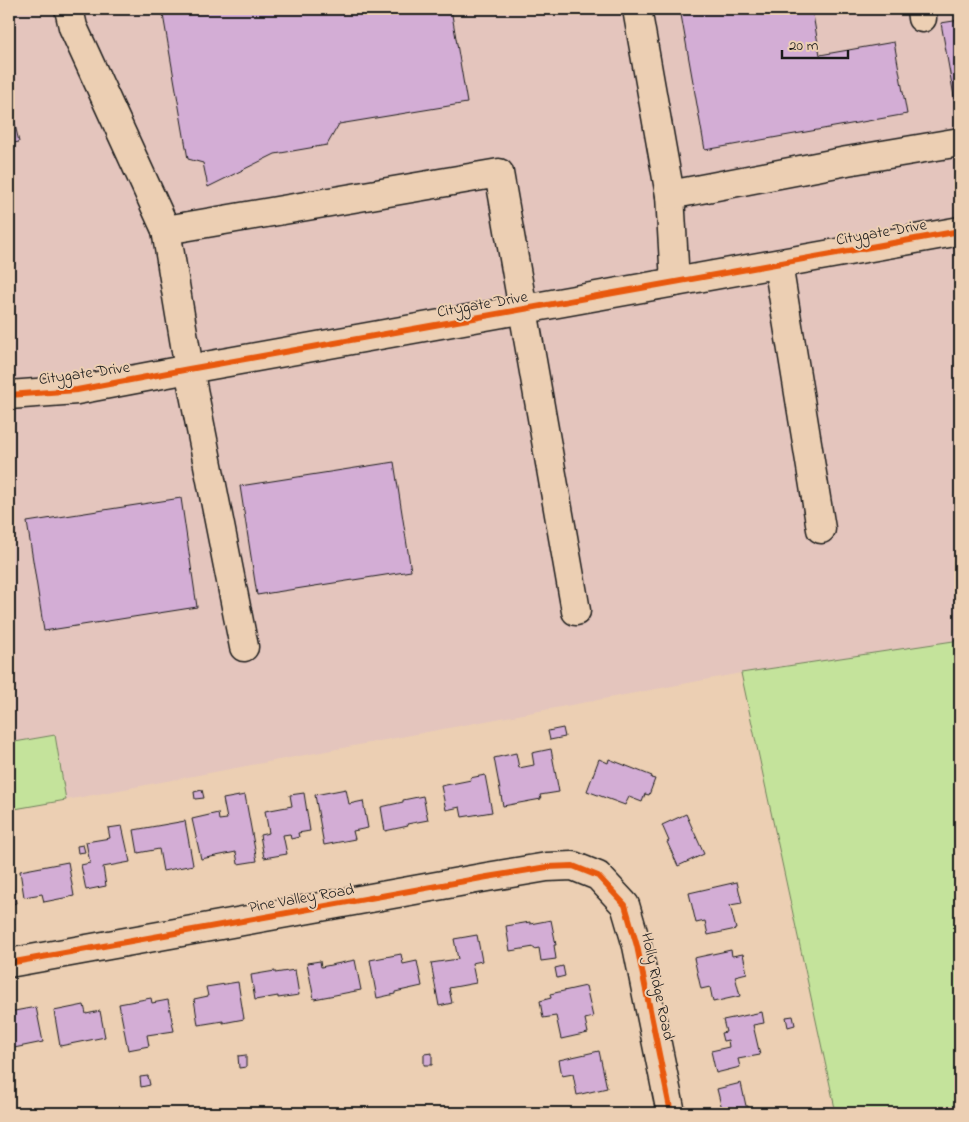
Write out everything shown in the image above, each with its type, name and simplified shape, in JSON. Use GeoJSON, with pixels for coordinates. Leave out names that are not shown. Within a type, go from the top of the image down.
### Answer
{"type":"FeatureCollection","features":[{"type":"Feature","properties":{"kind":"street"},"geometry":{"type":"LineString","coordinates":[[69,9],[72,27],[166,230],[189,369],[244,647]]}},
{"type":"Feature","properties":{"kind":"street"},"geometry":{"type":"LineString","coordinates":[[637,9],[670,195],[675,282]]}},
{"type":"Feature","properties":{"kind":"street"},"geometry":{"type":"LineString","coordinates":[[670,195],[847,161],[960,142]]}},
{"type":"Feature","properties":{"kind":"street"},"geometry":{"type":"LineString","coordinates":[[166,230],[499,174],[576,612]]}},
{"type":"Feature","properties":{"kind":"street","name":"Citygate Drive"},"geometry":{"type":"LineString","coordinates":[[9,395],[77,390],[960,231]]}},
{"type":"Feature","properties":{"kind":"street"},"geometry":{"type":"LineString","coordinates":[[778,264],[821,529]]}},
{"type":"Feature","properties":{"kind":"street","name":"Pine Valley Road"},"geometry":{"type":"LineString","coordinates":[[9,964],[547,867],[573,866],[598,876]]}},
{"type":"Feature","properties":{"kind":"street","name":"Holly Ridge Road"},"geometry":{"type":"LineString","coordinates":[[598,876],[625,905],[637,946],[672,1113]]}},
{"type":"Feature","properties":{"kind":"shaded area"},"geometry":{"type":"Polygon","coordinates":[[[9,9],[960,9],[960,640],[741,673],[66,800],[55,735],[9,743],[9,9]]]}},
{"type":"Feature","properties":{"kind":"green space"},"geometry":{"type":"Polygon","coordinates":[[[960,640],[960,1113],[836,1113],[741,673],[960,640]]]}},
{"type":"Feature","properties":{"kind":"green space"},"geometry":{"type":"Polygon","coordinates":[[[55,735],[66,800],[9,810],[9,743],[55,735]]]}},
{"type":"Feature","properties":{"kind":"building"},"geometry":{"type":"Polygon","coordinates":[[[162,9],[451,9],[467,103],[339,124],[327,145],[275,154],[208,187],[203,163],[188,159],[162,9]]]}},
{"type":"Feature","properties":{"kind":"building"},"geometry":{"type":"Polygon","coordinates":[[[680,9],[812,9],[820,55],[894,42],[907,114],[705,150],[680,9]]]}},
{"type":"Feature","properties":{"kind":"building"},"geometry":{"type":"Polygon","coordinates":[[[960,20],[960,101],[955,102],[941,23],[960,20]]]}},
{"type":"Feature","properties":{"kind":"building"},"geometry":{"type":"Polygon","coordinates":[[[9,99],[19,142],[9,144],[9,99]]]}},
{"type":"Feature","properties":{"kind":"building"},"geometry":{"type":"Polygon","coordinates":[[[394,462],[411,571],[257,595],[240,486],[394,462]]]}},
{"type":"Feature","properties":{"kind":"building"},"geometry":{"type":"Polygon","coordinates":[[[181,498],[197,607],[44,631],[27,522],[181,498]]]}},
{"type":"Feature","properties":{"kind":"building"},"geometry":{"type":"Polygon","coordinates":[[[563,728],[565,737],[550,740],[548,731],[563,728]]]}},
{"type":"Feature","properties":{"kind":"building"},"geometry":{"type":"Polygon","coordinates":[[[551,749],[559,792],[540,795],[541,799],[503,806],[494,758],[516,753],[519,768],[534,765],[532,753],[551,749]]]}},
{"type":"Feature","properties":{"kind":"building"},"geometry":{"type":"Polygon","coordinates":[[[599,759],[608,763],[609,759],[652,776],[651,778],[655,779],[649,795],[645,794],[642,802],[629,797],[625,805],[587,791],[599,759]]]}},
{"type":"Feature","properties":{"kind":"building"},"geometry":{"type":"Polygon","coordinates":[[[485,775],[492,812],[462,817],[460,807],[446,810],[441,786],[485,775]]]}},
{"type":"Feature","properties":{"kind":"building"},"geometry":{"type":"Polygon","coordinates":[[[346,789],[349,804],[363,801],[368,828],[353,831],[355,839],[324,845],[315,795],[346,789]]]}},
{"type":"Feature","properties":{"kind":"building"},"geometry":{"type":"Polygon","coordinates":[[[202,790],[204,798],[195,799],[194,792],[202,790]]]}},
{"type":"Feature","properties":{"kind":"building"},"geometry":{"type":"Polygon","coordinates":[[[304,793],[310,831],[298,833],[299,837],[291,839],[290,834],[283,835],[287,854],[264,858],[260,835],[269,833],[265,811],[292,806],[290,795],[304,793]]]}},
{"type":"Feature","properties":{"kind":"building"},"geometry":{"type":"Polygon","coordinates":[[[245,795],[257,861],[238,864],[236,852],[201,859],[192,819],[218,813],[219,820],[227,819],[223,799],[245,795]]]}},
{"type":"Feature","properties":{"kind":"building"},"geometry":{"type":"Polygon","coordinates":[[[423,796],[428,820],[385,831],[381,807],[423,796]]]}},
{"type":"Feature","properties":{"kind":"building"},"geometry":{"type":"Polygon","coordinates":[[[686,814],[704,854],[678,866],[667,842],[669,841],[662,825],[686,814]]]}},
{"type":"Feature","properties":{"kind":"building"},"geometry":{"type":"Polygon","coordinates":[[[185,821],[193,865],[163,871],[159,849],[138,853],[134,830],[185,821]]]}},
{"type":"Feature","properties":{"kind":"building"},"geometry":{"type":"Polygon","coordinates":[[[122,826],[130,862],[103,867],[106,886],[86,890],[81,865],[90,863],[86,842],[110,838],[108,828],[122,826]]]}},
{"type":"Feature","properties":{"kind":"building"},"geometry":{"type":"Polygon","coordinates":[[[83,845],[85,852],[78,853],[77,846],[83,845]]]}},
{"type":"Feature","properties":{"kind":"building"},"geometry":{"type":"Polygon","coordinates":[[[68,862],[74,896],[44,902],[42,894],[24,897],[20,871],[68,862]]]}},
{"type":"Feature","properties":{"kind":"building"},"geometry":{"type":"Polygon","coordinates":[[[9,871],[16,903],[9,905],[9,871]]]}},
{"type":"Feature","properties":{"kind":"building"},"geometry":{"type":"Polygon","coordinates":[[[737,882],[742,903],[730,905],[736,929],[708,935],[705,921],[696,923],[689,893],[737,882]]]}},
{"type":"Feature","properties":{"kind":"building"},"geometry":{"type":"Polygon","coordinates":[[[551,920],[556,945],[554,945],[556,959],[541,961],[539,948],[534,949],[534,947],[510,951],[506,926],[551,920]]]}},
{"type":"Feature","properties":{"kind":"building"},"geometry":{"type":"Polygon","coordinates":[[[477,935],[482,961],[472,963],[476,983],[449,988],[452,1003],[439,1006],[431,963],[458,959],[454,939],[477,935]]]}},
{"type":"Feature","properties":{"kind":"building"},"geometry":{"type":"Polygon","coordinates":[[[731,950],[732,956],[743,954],[747,973],[735,976],[740,996],[713,1002],[710,987],[701,989],[694,958],[731,950]]]}},
{"type":"Feature","properties":{"kind":"building"},"geometry":{"type":"Polygon","coordinates":[[[401,954],[403,964],[417,961],[422,986],[377,998],[370,960],[401,954]]]}},
{"type":"Feature","properties":{"kind":"building"},"geometry":{"type":"Polygon","coordinates":[[[355,960],[361,990],[314,999],[307,963],[320,961],[321,967],[355,960]]]}},
{"type":"Feature","properties":{"kind":"building"},"geometry":{"type":"Polygon","coordinates":[[[563,966],[565,976],[557,978],[555,968],[563,966]]]}},
{"type":"Feature","properties":{"kind":"building"},"geometry":{"type":"Polygon","coordinates":[[[295,970],[299,995],[255,1000],[251,975],[295,970]]]}},
{"type":"Feature","properties":{"kind":"building"},"geometry":{"type":"Polygon","coordinates":[[[238,982],[244,1019],[198,1025],[194,999],[208,996],[206,987],[238,982]]]}},
{"type":"Feature","properties":{"kind":"building"},"geometry":{"type":"Polygon","coordinates":[[[586,986],[593,1017],[585,1019],[588,1033],[561,1039],[556,1016],[543,1018],[540,1001],[551,998],[550,994],[586,986]]]}},
{"type":"Feature","properties":{"kind":"building"},"geometry":{"type":"Polygon","coordinates":[[[151,998],[152,1003],[168,1000],[174,1031],[147,1035],[149,1046],[128,1050],[119,1004],[151,998]]]}},
{"type":"Feature","properties":{"kind":"building"},"geometry":{"type":"Polygon","coordinates":[[[84,1005],[86,1014],[100,1011],[105,1037],[60,1046],[54,1011],[84,1005]]]}},
{"type":"Feature","properties":{"kind":"building"},"geometry":{"type":"Polygon","coordinates":[[[36,1007],[43,1042],[9,1049],[9,1012],[36,1007]]]}},
{"type":"Feature","properties":{"kind":"building"},"geometry":{"type":"Polygon","coordinates":[[[762,1012],[764,1023],[753,1025],[760,1055],[738,1059],[740,1067],[716,1073],[711,1051],[729,1047],[728,1040],[723,1041],[721,1033],[726,1032],[723,1020],[762,1012]]]}},
{"type":"Feature","properties":{"kind":"building"},"geometry":{"type":"Polygon","coordinates":[[[793,1016],[795,1025],[788,1027],[786,1017],[793,1016]]]}},
{"type":"Feature","properties":{"kind":"building"},"geometry":{"type":"Polygon","coordinates":[[[599,1051],[607,1088],[577,1095],[573,1074],[562,1076],[559,1060],[599,1051]]]}},
{"type":"Feature","properties":{"kind":"building"},"geometry":{"type":"Polygon","coordinates":[[[432,1053],[432,1065],[424,1065],[424,1054],[432,1053]]]}},
{"type":"Feature","properties":{"kind":"building"},"geometry":{"type":"Polygon","coordinates":[[[246,1055],[246,1067],[239,1068],[238,1056],[246,1055]]]}},
{"type":"Feature","properties":{"kind":"building"},"geometry":{"type":"Polygon","coordinates":[[[148,1076],[150,1085],[141,1087],[140,1077],[148,1076]]]}},
{"type":"Feature","properties":{"kind":"building"},"geometry":{"type":"Polygon","coordinates":[[[741,1083],[746,1106],[748,1106],[750,1113],[723,1113],[717,1089],[741,1083]]]}},
{"type":"Feature","properties":{"kind":"building"},"geometry":{"type":"Polygon","coordinates":[[[806,1109],[807,1113],[786,1113],[806,1109]]]}},
{"type":"Feature","properties":{"kind":"building"},"geometry":{"type":"Polygon","coordinates":[[[37,1110],[38,1113],[25,1113],[25,1112],[37,1110]]]}},
{"type":"Feature","properties":{"kind":"cycle path"},"geometry":{"type":"LineString","coordinates":[[9,395],[77,390],[960,231]]}},
{"type":"Feature","properties":{"kind":"cycle path"},"geometry":{"type":"LineString","coordinates":[[9,963],[487,877],[547,867],[573,866],[598,876],[625,905],[637,946],[671,1113]]}}]}
